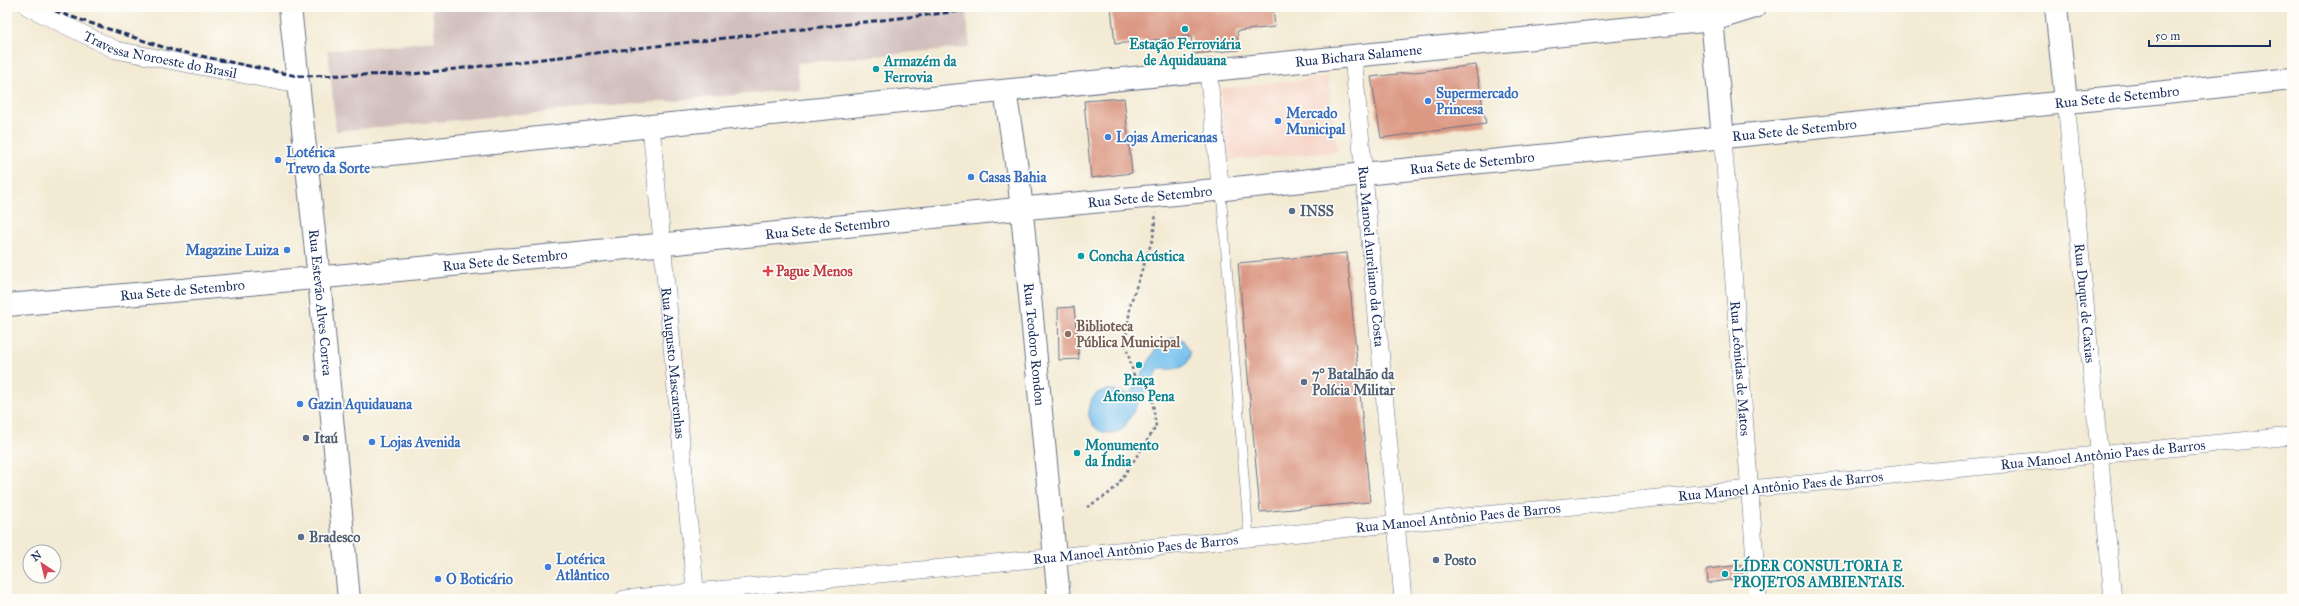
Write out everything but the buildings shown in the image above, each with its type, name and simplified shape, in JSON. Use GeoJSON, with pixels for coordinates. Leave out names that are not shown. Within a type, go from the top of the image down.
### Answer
{"type":"FeatureCollection","features":[{"type":"Feature","properties":{"kind":"main road","name":"Rua Estevão Alves Correa"},"geometry":{"type":"LineString","coordinates":[[290,7],[319,279],[349,599]]}},
{"type":"Feature","properties":{"kind":"main road","name":"Rua Bichara Salamene"},"geometry":{"type":"LineString","coordinates":[[307,163],[651,126],[1354,56],[1755,7]]}},
{"type":"Feature","properties":{"kind":"main road","name":"Rua Duque de Caxias"},"geometry":{"type":"LineString","coordinates":[[2056,7],[2066,101]]}},
{"type":"Feature","properties":{"kind":"main road"},"geometry":{"type":"LineString","coordinates":[[1712,13],[1723,138]]}},
{"type":"Feature","properties":{"kind":"main road","name":"Rua Sete de Setembro"},"geometry":{"type":"LineString","coordinates":[[7,305],[319,279],[1020,208],[1220,192],[1363,174],[2292,79]]}},
{"type":"Feature","properties":{"kind":"main road","name":"Rua Teodoro Rondon"},"geometry":{"type":"LineString","coordinates":[[1005,91],[1019,182],[1020,208],[1059,599]]}},
{"type":"Feature","properties":{"kind":"street","name":"Travessa Noroeste do Brasil"},"geometry":{"type":"LineString","coordinates":[[28,7],[116,50],[298,85]]}},
{"type":"Feature","properties":{"kind":"street","name":"Rua Manoel Aureliano da Costa"},"geometry":{"type":"LineString","coordinates":[[1354,56],[1363,174],[1403,599]]}},
{"type":"Feature","properties":{"kind":"street"},"geometry":{"type":"LineString","coordinates":[[1208,70],[1220,192]]}},
{"type":"Feature","properties":{"kind":"street","name":"Rua Duque de Caxias"},"geometry":{"type":"LineString","coordinates":[[2066,101],[2114,599]]}},
{"type":"Feature","properties":{"kind":"street","name":"Rua Augusto Mascarenhas"},"geometry":{"type":"LineString","coordinates":[[651,126],[696,595]]}},
{"type":"Feature","properties":{"kind":"street","name":"Rua Leônidas de Matos"},"geometry":{"type":"LineString","coordinates":[[1723,138],[1748,489],[1758,599]]}},
{"type":"Feature","properties":{"kind":"street","name":"Rua Manoel Antônio Paes de Barros"},"geometry":{"type":"LineString","coordinates":[[624,599],[696,595],[1249,538],[2292,436]]}},
{"type":"Feature","properties":{"kind":"lane"},"geometry":{"type":"LineString","coordinates":[[1220,192],[1249,538]]}},
{"type":"Feature","properties":{"kind":"path"},"geometry":{"type":"LineString","coordinates":[[1087,507],[1107,495],[1118,486],[1156,427],[1152,389],[1135,379],[1125,343],[1131,302],[1153,238],[1158,197]]}},
{"type":"Feature","properties":{"kind":"shaded area"},"geometry":{"type":"Polygon","coordinates":[[[432,7],[1002,7],[966,10],[970,47],[797,63],[799,89],[336,131],[328,51],[435,41],[432,7]]]}},
{"type":"Feature","properties":{"kind":"shaded area","name":"Mercado Municipal"},"geometry":{"type":"Polygon","coordinates":[[[1328,77],[1337,152],[1227,160],[1220,89],[1328,77]]]}},
{"type":"Feature","properties":{"kind":"water"},"geometry":{"type":"Polygon","coordinates":[[[1175,337],[1183,340],[1190,352],[1187,363],[1180,368],[1160,369],[1157,372],[1123,429],[1110,433],[1100,431],[1093,425],[1089,417],[1089,408],[1092,399],[1098,393],[1109,390],[1127,394],[1132,392],[1159,343],[1175,337]]]}},
{"type":"Feature","properties":{"kind":"railway"},"geometry":{"type":"LineString","coordinates":[[47,7],[60,13],[172,50],[297,76],[412,74],[996,7]]}},
{"type":"Feature","properties":{"kind":"place","name":"Estação Ferroviária de Aquidauana"},"geometry":{"type":"Point","coordinates":[1185,29]}},
{"type":"Feature","properties":{"kind":"place","name":"Armazém da Ferrovia"},"geometry":{"type":"Point","coordinates":[876,69]}},
{"type":"Feature","properties":{"kind":"place","name":"Supermercado Princesa"},"geometry":{"type":"Point","coordinates":[1428,101]}},
{"type":"Feature","properties":{"kind":"place","name":"Mercado Municipal"},"geometry":{"type":"Point","coordinates":[1278,121]}},
{"type":"Feature","properties":{"kind":"place","name":"Lojas Americanas"},"geometry":{"type":"Point","coordinates":[1108,137]}},
{"type":"Feature","properties":{"kind":"place","name":"Lotérica Trevo da Sorte"},"geometry":{"type":"Point","coordinates":[278,160]}},
{"type":"Feature","properties":{"kind":"place","name":"Casas Bahia"},"geometry":{"type":"Point","coordinates":[971,177]}},
{"type":"Feature","properties":{"kind":"place","name":"INSS"},"geometry":{"type":"Point","coordinates":[1292,211]}},
{"type":"Feature","properties":{"kind":"place","name":"Magazine Luiza"},"geometry":{"type":"Point","coordinates":[287,250]}},
{"type":"Feature","properties":{"kind":"place","name":"Concha Acústica"},"geometry":{"type":"Point","coordinates":[1081,256]}},
{"type":"Feature","properties":{"kind":"place","name":"Pague Menos"},"geometry":{"type":"Point","coordinates":[768,271]}},
{"type":"Feature","properties":{"kind":"place","name":"Biblioteca Pública Municipal"},"geometry":{"type":"Point","coordinates":[1068,334]}},
{"type":"Feature","properties":{"kind":"place","name":"Praça Afonso Pena"},"geometry":{"type":"Point","coordinates":[1139,365]}},
{"type":"Feature","properties":{"kind":"place","name":"7° Batalhão da Polícia Militar"},"geometry":{"type":"Point","coordinates":[1304,382]}},
{"type":"Feature","properties":{"kind":"place","name":"Gazin Aquidauana"},"geometry":{"type":"Point","coordinates":[300,404]}},
{"type":"Feature","properties":{"kind":"place","name":"Itaú"},"geometry":{"type":"Point","coordinates":[306,438]}},
{"type":"Feature","properties":{"kind":"place","name":"Lojas Avenida"},"geometry":{"type":"Point","coordinates":[372,442]}},
{"type":"Feature","properties":{"kind":"place","name":"Monumento da Índia"},"geometry":{"type":"Point","coordinates":[1077,453]}},
{"type":"Feature","properties":{"kind":"place","name":"Bradesco"},"geometry":{"type":"Point","coordinates":[301,537]}},
{"type":"Feature","properties":{"kind":"place","name":"Posto"},"geometry":{"type":"Point","coordinates":[1436,560]}},
{"type":"Feature","properties":{"kind":"place","name":"Lotérica Atlântico"},"geometry":{"type":"Point","coordinates":[548,567]}},
{"type":"Feature","properties":{"kind":"place","name":"LÍDER CONSULTORIA E PROJETOS AMBIENTAIS."},"geometry":{"type":"Point","coordinates":[1725,574]}},
{"type":"Feature","properties":{"kind":"place","name":"O Boticário"},"geometry":{"type":"Point","coordinates":[438,579]}}]}
